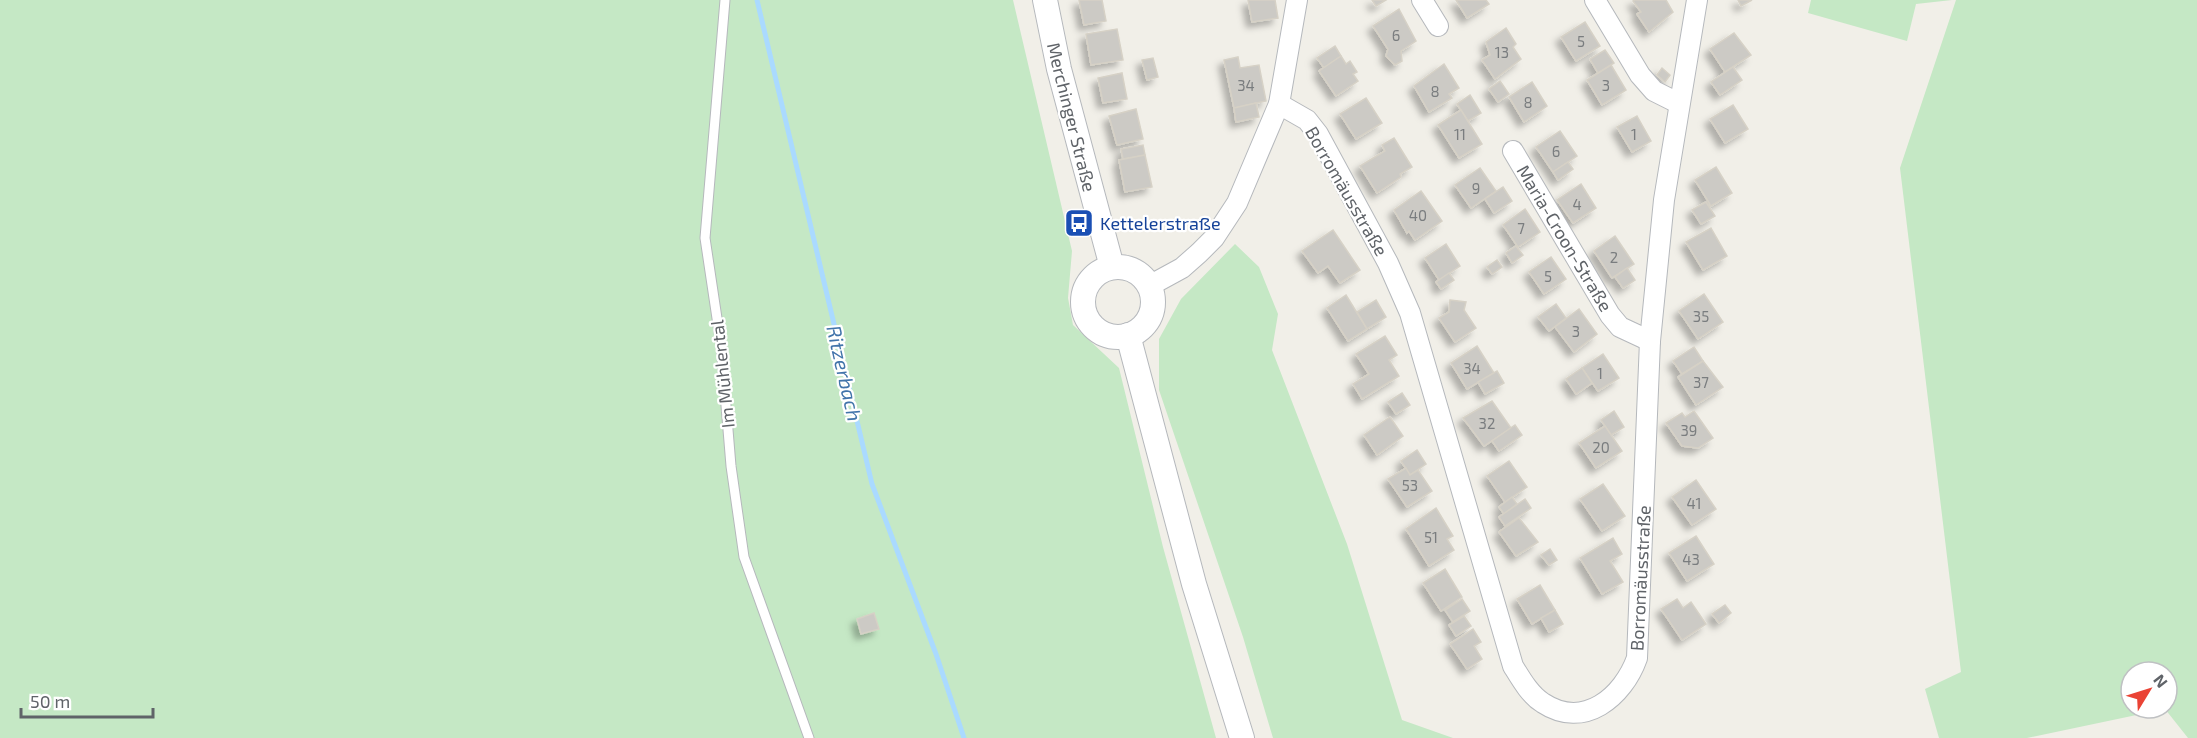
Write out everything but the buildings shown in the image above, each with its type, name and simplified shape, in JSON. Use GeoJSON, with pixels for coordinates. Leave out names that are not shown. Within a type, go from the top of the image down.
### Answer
{"type":"FeatureCollection","features":[{"type":"Feature","properties":{"kind":"street","name":"Merchinger Straße"},"geometry":{"type":"LineString","coordinates":[[1045,0],[1074,126],[1112,267]]}},
{"type":"Feature","properties":{"kind":"street"},"geometry":{"type":"LineString","coordinates":[[1149,286],[1182,268],[1214,238],[1237,204],[1279,104],[1297,0]]}},
{"type":"Feature","properties":{"kind":"street"},"geometry":{"type":"LineString","coordinates":[[1422,0],[1438,26]]}},
{"type":"Feature","properties":{"kind":"street"},"geometry":{"type":"LineString","coordinates":[[1595,0],[1640,75],[1654,91],[1678,102]]}},
{"type":"Feature","properties":{"kind":"street","name":"Borromäusstraße"},"geometry":{"type":"LineString","coordinates":[[1279,104],[1307,120],[1318,134],[1388,263],[1410,313],[1513,666],[1525,685],[1542,702],[1562,711],[1582,713],[1599,708],[1630,678],[1637,658],[1650,341],[1664,200],[1678,102],[1697,0]]}},
{"type":"Feature","properties":{"kind":"street","name":"Maria-Croon-Straße"},"geometry":{"type":"LineString","coordinates":[[1513,151],[1610,315],[1620,327],[1650,341]]}},
{"type":"Feature","properties":{"kind":"street"},"geometry":{"type":"LineString","coordinates":[[1112,267],[1134,271],[1149,286],[1152,295],[1150,316],[1137,331],[1128,335],[1105,334],[1096,328],[1084,309],[1083,298],[1092,278],[1112,267]]}},
{"type":"Feature","properties":{"kind":"street"},"geometry":{"type":"LineString","coordinates":[[1128,335],[1197,596],[1242,738]]}},
{"type":"Feature","properties":{"kind":"lane","name":"Im Mühlental"},"geometry":{"type":"LineString","coordinates":[[725,0],[705,238],[721,345],[731,466],[744,557],[809,738]]}},
{"type":"Feature","properties":{"kind":"green space"},"geometry":{"type":"Polygon","coordinates":[[[0,0],[1013,0],[1072,251],[1068,298],[1073,325],[1119,368],[1163,547],[1216,738],[0,738],[0,0]]]}},
{"type":"Feature","properties":{"kind":"green space"},"geometry":{"type":"Polygon","coordinates":[[[1811,0],[1952,0],[1916,4],[1907,41],[1808,13],[1811,0]]]}},
{"type":"Feature","properties":{"kind":"green space"},"geometry":{"type":"Polygon","coordinates":[[[1956,0],[2197,0],[2197,738],[2188,738],[2174,720],[2179,720],[2179,660],[2119,660],[2119,719],[2027,738],[1939,738],[1925,689],[1961,672],[1900,168],[1956,0]]]}},
{"type":"Feature","properties":{"kind":"green space"},"geometry":{"type":"Polygon","coordinates":[[[1235,244],[1259,267],[1278,314],[1272,350],[1347,544],[1402,720],[1453,738],[1273,738],[1243,637],[1159,390],[1159,339],[1181,299],[1235,244]]]}},
{"type":"Feature","properties":{"kind":"waterway","name":"Ritzerbach"},"geometry":{"type":"LineString","coordinates":[[757,0],[872,484],[936,654],[964,738]]}},
{"type":"Feature","properties":{"kind":"place","name":"Kettelerstraße"},"geometry":{"type":"Point","coordinates":[1079,223]}}]}
